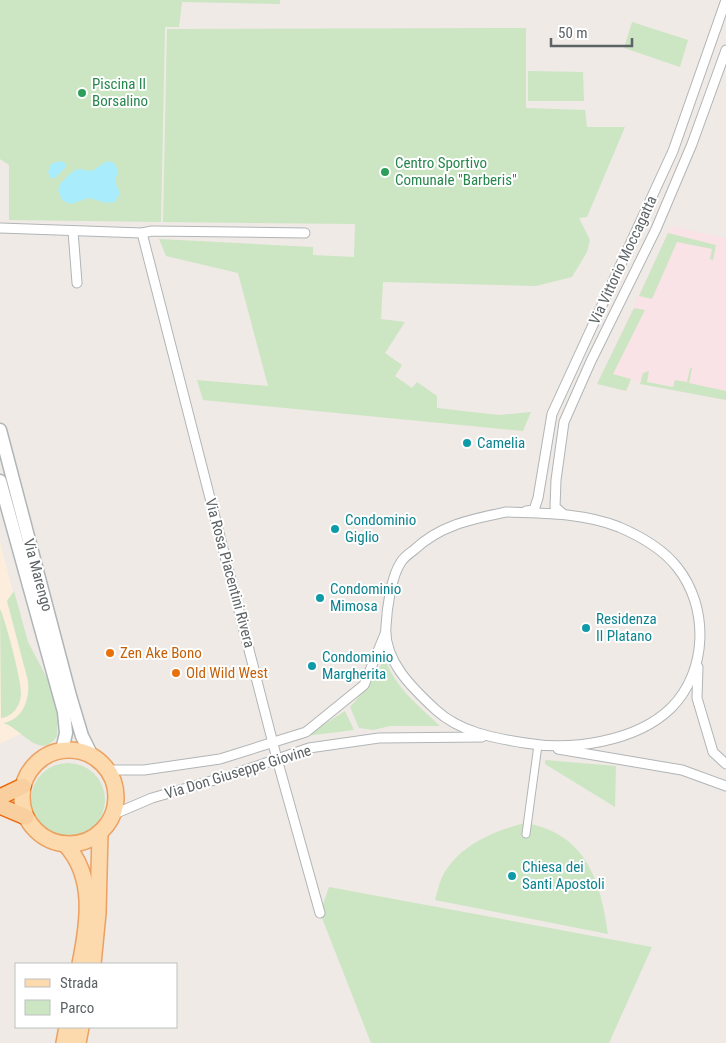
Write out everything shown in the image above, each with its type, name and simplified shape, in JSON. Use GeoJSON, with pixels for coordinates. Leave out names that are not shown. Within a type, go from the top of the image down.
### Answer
{"type":"FeatureCollection","features":[{"type":"Feature","properties":{"kind":"highway"},"geometry":{"type":"LineString","coordinates":[[0,797],[23,786]]}},
{"type":"Feature","properties":{"kind":"highway"},"geometry":{"type":"LineString","coordinates":[[0,806],[26,817]]}},
{"type":"Feature","properties":{"kind":"main road","name":"Via Marengo"},"geometry":{"type":"LineString","coordinates":[[0,430],[77,720],[92,756]]}},
{"type":"Feature","properties":{"kind":"main road"},"geometry":{"type":"LineString","coordinates":[[0,482],[64,712],[66,733],[62,750]]}},
{"type":"Feature","properties":{"kind":"main road"},"geometry":{"type":"LineString","coordinates":[[62,750],[75,750],[92,756],[107,770],[115,789],[112,815],[100,832],[85,841],[65,844],[41,835],[26,817],[22,800],[23,786],[28,772],[48,754],[62,750]]}},
{"type":"Feature","properties":{"kind":"main road"},"geometry":{"type":"LineString","coordinates":[[92,963],[98,908],[100,832]]}},
{"type":"Feature","properties":{"kind":"main road"},"geometry":{"type":"LineString","coordinates":[[65,844],[80,866],[87,894],[86,928],[80,963]]}},
{"type":"Feature","properties":{"kind":"main road"},"geometry":{"type":"LineString","coordinates":[[64,1043],[68,1028]]}},
{"type":"Feature","properties":{"kind":"main road"},"geometry":{"type":"LineString","coordinates":[[78,1043],[81,1028]]}},
{"type":"Feature","properties":{"kind":"street","name":"Via Vittorio Moccagatta"},"geometry":{"type":"LineString","coordinates":[[523,512],[534,510],[538,498],[552,414],[673,151],[726,0]]}},
{"type":"Feature","properties":{"kind":"street","name":"Via Vittorio Moccagatta"},"geometry":{"type":"LineString","coordinates":[[566,515],[555,507],[556,480],[564,422],[591,361],[656,229],[692,144],[726,50]]}},
{"type":"Feature","properties":{"kind":"street"},"geometry":{"type":"LineString","coordinates":[[0,228],[142,233],[152,231],[305,233]]}},
{"type":"Feature","properties":{"kind":"street"},"geometry":{"type":"LineString","coordinates":[[73,231],[77,283]]}},
{"type":"Feature","properties":{"kind":"street","name":"Via Rosa Piacentini Rivera"},"geometry":{"type":"LineString","coordinates":[[142,233],[278,759],[320,913]]}},
{"type":"Feature","properties":{"kind":"street"},"geometry":{"type":"LineString","coordinates":[[726,764],[714,752],[696,698],[700,635],[698,611],[690,588],[672,562],[653,545],[619,527],[590,519],[566,515],[506,512],[464,520],[428,536],[401,562],[387,602],[385,634],[392,659],[412,689],[447,720],[487,737],[682,770],[726,786]]}},
{"type":"Feature","properties":{"kind":"street","name":"Via Don Giuseppe Giovine"},"geometry":{"type":"LineString","coordinates":[[107,770],[144,770],[220,759],[306,732],[364,685],[385,634]]}},
{"type":"Feature","properties":{"kind":"street"},"geometry":{"type":"LineString","coordinates":[[538,746],[602,740],[627,734],[654,722],[679,698],[690,681],[698,659]]}},
{"type":"Feature","properties":{"kind":"street","name":"Via Don Giuseppe Giovine"},"geometry":{"type":"LineString","coordinates":[[112,815],[152,798],[309,748],[379,738],[487,737]]}},
{"type":"Feature","properties":{"kind":"street"},"geometry":{"type":"LineString","coordinates":[[526,834],[538,746]]}},
{"type":"Feature","properties":{"kind":"shaded area"},"geometry":{"type":"Polygon","coordinates":[[[671,226],[726,238],[726,400],[640,384],[631,379],[626,391],[597,384],[671,226]]]}},
{"type":"Feature","properties":{"kind":"shaded area"},"geometry":{"type":"Polygon","coordinates":[[[0,542],[26,641],[57,716],[0,744],[0,542]]]}},
{"type":"Feature","properties":{"kind":"green space","name":"Piscina Il Borsalino"},"geometry":{"type":"Polygon","coordinates":[[[0,0],[280,0],[280,4],[182,2],[179,27],[165,27],[161,222],[9,220],[9,165],[0,159],[0,0]]]}},
{"type":"Feature","properties":{"kind":"green space"},"geometry":{"type":"Polygon","coordinates":[[[632,22],[688,40],[680,67],[624,48],[632,22]]]}},
{"type":"Feature","properties":{"kind":"green space","name":"Centro Sportivo Comunale \"Barberis\""},"geometry":{"type":"Polygon","coordinates":[[[526,28],[526,108],[585,110],[587,127],[625,127],[587,217],[579,218],[590,240],[587,252],[572,277],[536,286],[383,282],[381,319],[405,322],[385,353],[402,365],[395,376],[412,388],[417,382],[437,396],[437,408],[499,415],[531,412],[523,431],[203,400],[197,380],[268,386],[238,273],[166,256],[159,239],[313,247],[313,255],[354,257],[355,224],[163,222],[167,29],[526,28]]]}},
{"type":"Feature","properties":{"kind":"green space"},"geometry":{"type":"Polygon","coordinates":[[[528,71],[583,72],[584,101],[528,101],[528,71]]]}},
{"type":"Feature","properties":{"kind":"green space"},"geometry":{"type":"Polygon","coordinates":[[[668,233],[716,245],[713,260],[710,259],[712,249],[677,242],[652,299],[639,296],[668,233]]]}},
{"type":"Feature","properties":{"kind":"green space"},"geometry":{"type":"Polygon","coordinates":[[[634,308],[645,310],[613,374],[631,379],[626,391],[597,384],[634,308]]]}},
{"type":"Feature","properties":{"kind":"green space"},"geometry":{"type":"Polygon","coordinates":[[[690,368],[692,368],[689,383],[726,391],[726,400],[640,384],[643,373],[649,371],[647,382],[673,387],[675,380],[687,382],[690,368]]]}},
{"type":"Feature","properties":{"kind":"green space"},"geometry":{"type":"Polygon","coordinates":[[[14,591],[28,642],[48,680],[58,715],[57,736],[51,743],[44,746],[37,745],[3,723],[16,718],[24,708],[28,695],[28,681],[7,601],[14,591]]]}},
{"type":"Feature","properties":{"kind":"green space"},"geometry":{"type":"Polygon","coordinates":[[[0,609],[13,650],[21,687],[20,702],[16,710],[1,718],[0,609]]]}},
{"type":"Feature","properties":{"kind":"green space"},"geometry":{"type":"Polygon","coordinates":[[[385,658],[394,678],[401,687],[440,726],[390,726],[373,730],[359,728],[350,707],[370,684],[385,658]]]}},
{"type":"Feature","properties":{"kind":"green space"},"geometry":{"type":"Polygon","coordinates":[[[345,711],[354,730],[306,736],[345,711]]]}},
{"type":"Feature","properties":{"kind":"green space"},"geometry":{"type":"Polygon","coordinates":[[[545,760],[616,766],[615,807],[545,764],[545,760]]]}},
{"type":"Feature","properties":{"kind":"green space"},"geometry":{"type":"Polygon","coordinates":[[[61,763],[75,763],[89,769],[99,779],[105,793],[103,814],[89,831],[75,837],[61,837],[47,831],[37,821],[31,807],[31,793],[37,779],[47,769],[61,763]]]}},
{"type":"Feature","properties":{"kind":"green space"},"geometry":{"type":"Polygon","coordinates":[[[525,823],[546,828],[576,848],[586,862],[601,895],[608,934],[435,900],[442,877],[449,866],[467,848],[489,835],[525,823]]]}},
{"type":"Feature","properties":{"kind":"green space"},"geometry":{"type":"Polygon","coordinates":[[[329,887],[652,947],[609,1043],[371,1043],[320,913],[329,887]]]}},
{"type":"Feature","properties":{"kind":"water"},"geometry":{"type":"Polygon","coordinates":[[[60,161],[65,163],[65,168],[55,178],[50,178],[48,172],[51,164],[60,161]]]}},
{"type":"Feature","properties":{"kind":"water"},"geometry":{"type":"Polygon","coordinates":[[[107,161],[114,163],[118,170],[115,182],[120,193],[115,202],[106,203],[89,198],[70,204],[62,200],[58,190],[60,184],[71,173],[77,169],[92,171],[107,161]]]}},
{"type":"Feature","properties":{"kind":"place","name":"Piscina Il Borsalino"},"geometry":{"type":"Point","coordinates":[82,93]}},
{"type":"Feature","properties":{"kind":"place","name":"Centro Sportivo Comunale \"Barberis\""},"geometry":{"type":"Point","coordinates":[385,172]}},
{"type":"Feature","properties":{"kind":"place","name":"Camelia"},"geometry":{"type":"Point","coordinates":[467,443]}},
{"type":"Feature","properties":{"kind":"place","name":"Condominio Giglio"},"geometry":{"type":"Point","coordinates":[335,529]}},
{"type":"Feature","properties":{"kind":"place","name":"Condominio Mimosa"},"geometry":{"type":"Point","coordinates":[320,598]}},
{"type":"Feature","properties":{"kind":"place","name":"Residenza Il Platano"},"geometry":{"type":"Point","coordinates":[586,628]}},
{"type":"Feature","properties":{"kind":"place","name":"Zen Ake Bono"},"geometry":{"type":"Point","coordinates":[110,653]}},
{"type":"Feature","properties":{"kind":"place","name":"Condominio Margherita"},"geometry":{"type":"Point","coordinates":[312,666]}},
{"type":"Feature","properties":{"kind":"place","name":"Old Wild West"},"geometry":{"type":"Point","coordinates":[176,673]}},
{"type":"Feature","properties":{"kind":"place","name":"Chiesa dei Santi Apostoli"},"geometry":{"type":"Point","coordinates":[512,876]}}]}
